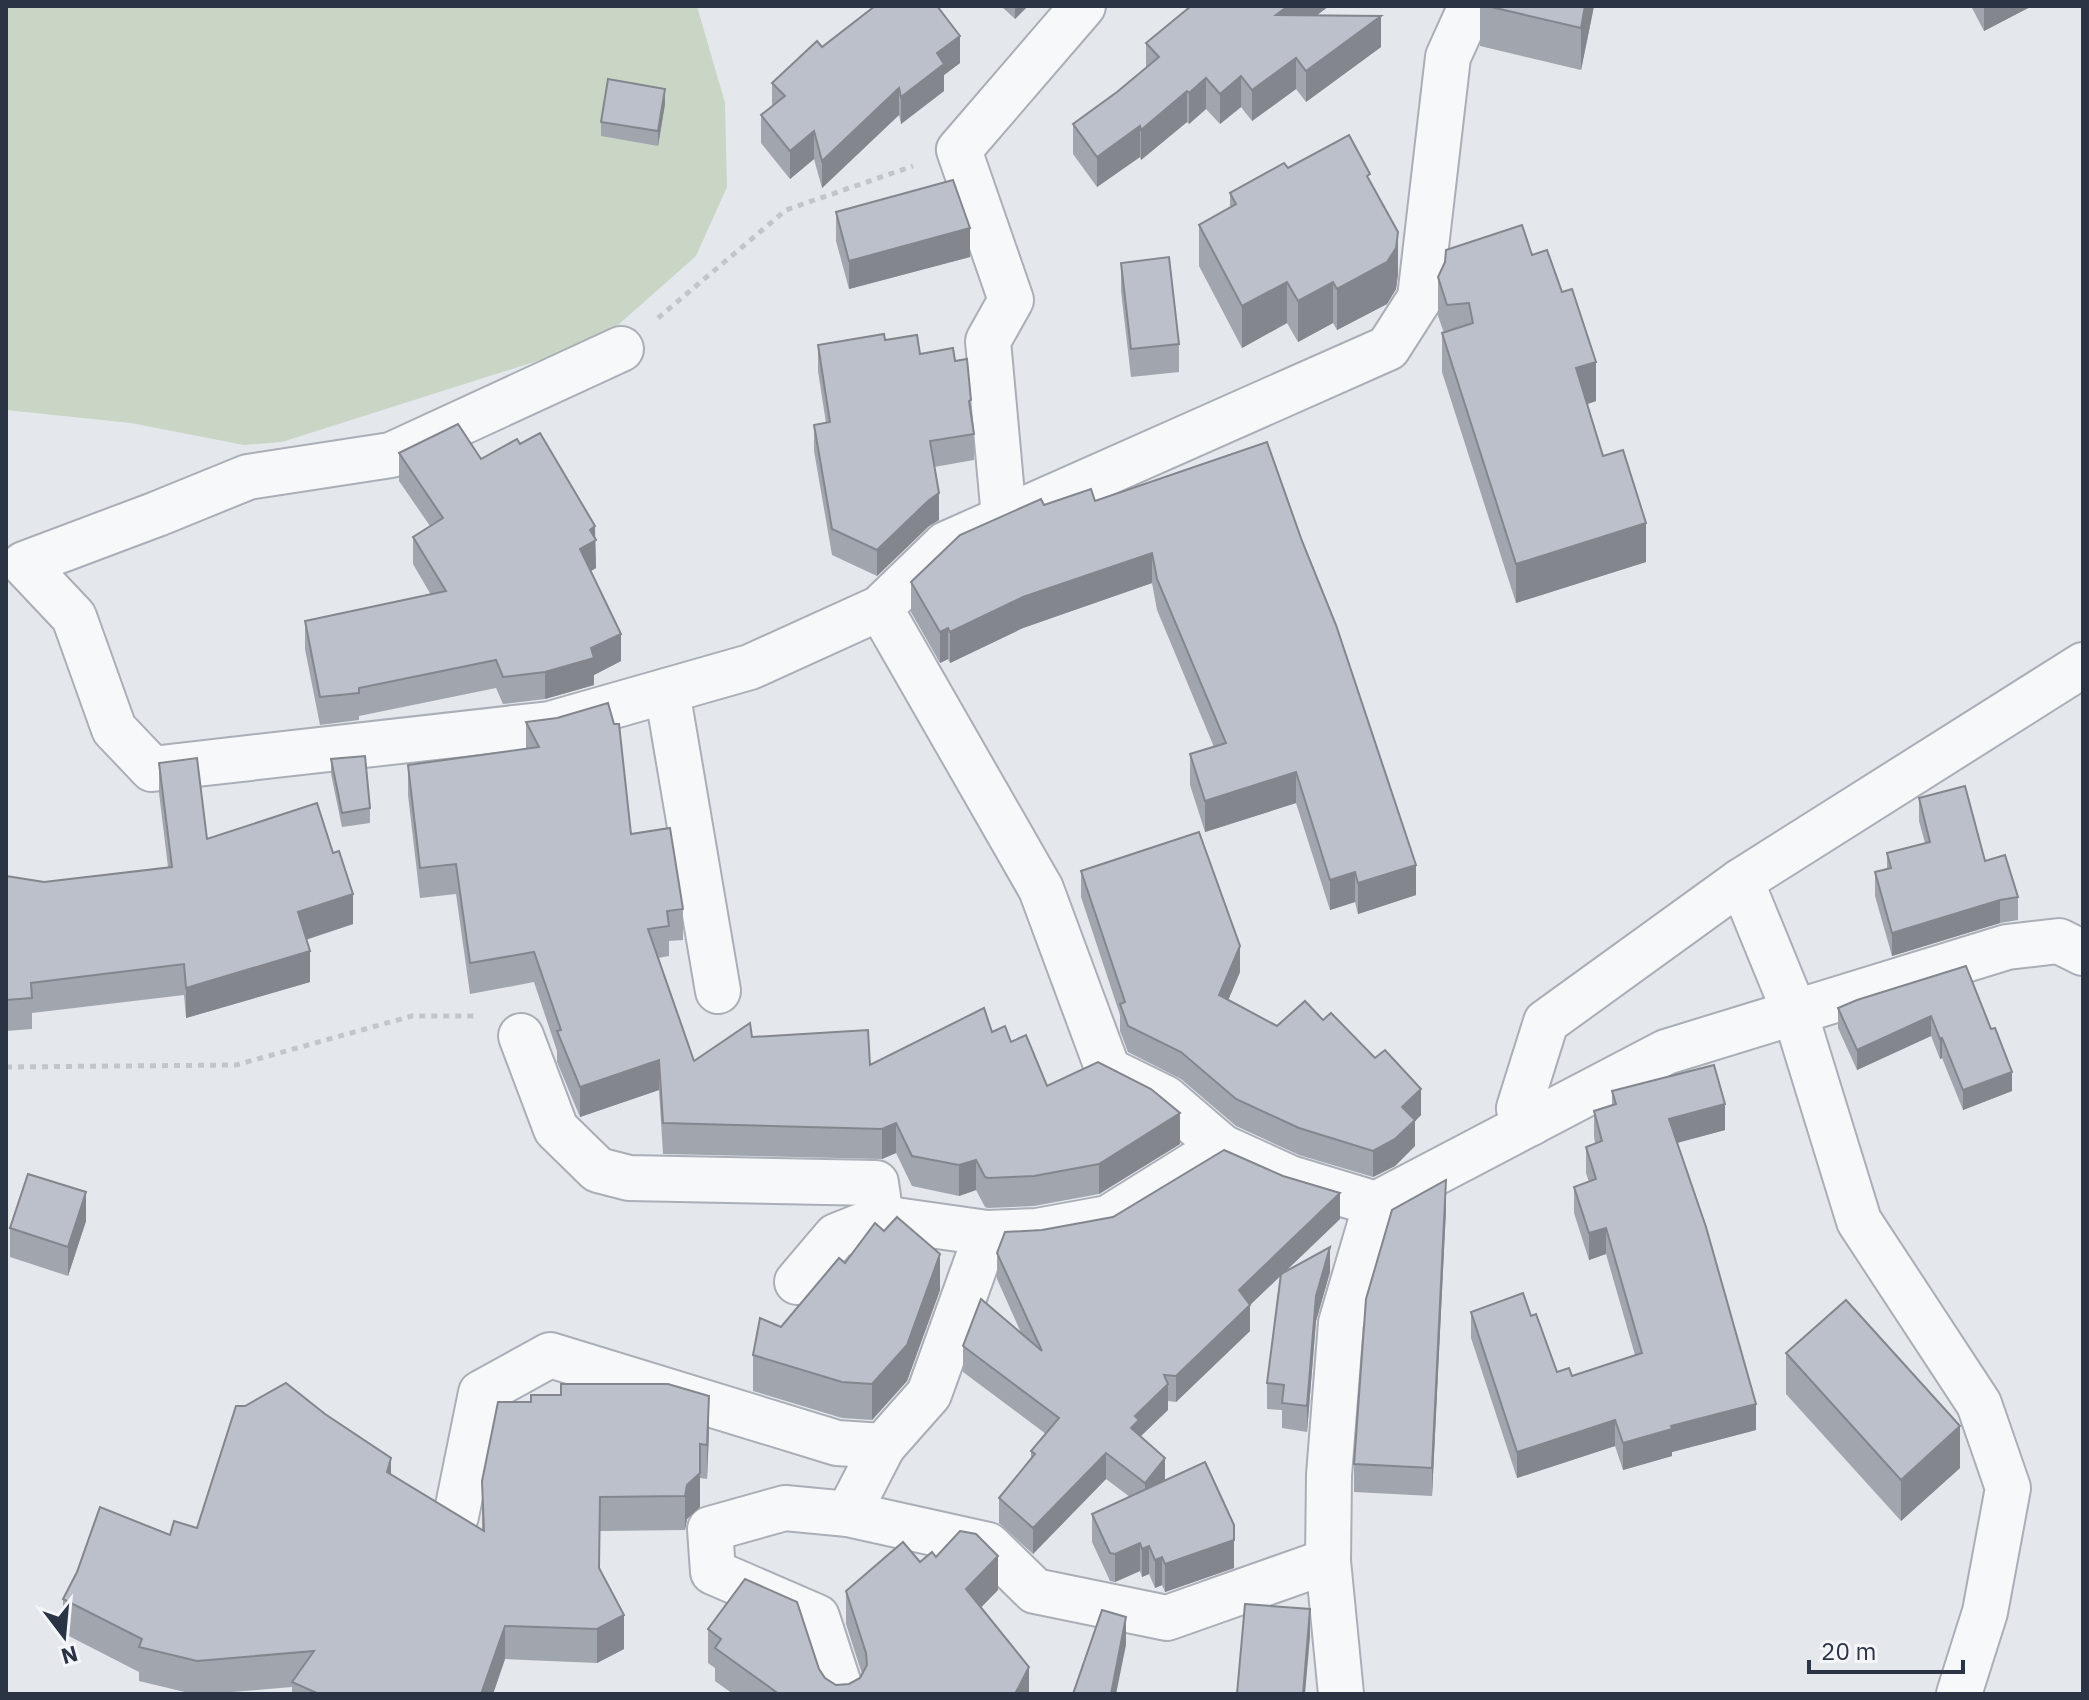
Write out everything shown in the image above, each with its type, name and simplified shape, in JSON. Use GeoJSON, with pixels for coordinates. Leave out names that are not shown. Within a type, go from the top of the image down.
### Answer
{"type":"FeatureCollection","features":[{"type":"Feature","properties":{"kind":"street"},"geometry":{"type":"LineString","coordinates":[[1004,517],[988,341],[1011,300],[959,150],[1083,6]]}},
{"type":"Feature","properties":{"kind":"street"},"geometry":{"type":"LineString","coordinates":[[621,349],[391,455],[248,477],[24,564],[74,617],[114,729],[152,769],[550,724],[750,667],[880,608],[946,544],[1388,348],[1420,298],[1448,57],[1471,6]]}},
{"type":"Feature","properties":{"kind":"street"},"geometry":{"type":"LineString","coordinates":[[880,608],[1041,889],[1108,1070],[1165,1098],[1222,1147],[1290,1178],[1376,1204],[1666,1052],[2007,947],[2059,941],[2083,953]]}},
{"type":"Feature","properties":{"kind":"street"},"geometry":{"type":"LineString","coordinates":[[1531,1123],[1519,1108],[1546,1022],[1741,881],[2083,665]]}},
{"type":"Feature","properties":{"kind":"street"},"geometry":{"type":"LineString","coordinates":[[667,691],[718,991]]}},
{"type":"Feature","properties":{"kind":"street"},"geometry":{"type":"LineString","coordinates":[[1741,881],[1795,1013],[1859,1221],[1979,1404],[2008,1488],[1985,1612],[1959,1694]]}},
{"type":"Feature","properties":{"kind":"street"},"geometry":{"type":"LineString","coordinates":[[521,1036],[556,1129],[598,1170],[629,1178],[876,1183],[881,1218]]}},
{"type":"Feature","properties":{"kind":"street"},"geometry":{"type":"LineString","coordinates":[[797,1282],[836,1236],[881,1218],[987,1233],[1037,1231],[1108,1218],[1222,1147]]}},
{"type":"Feature","properties":{"kind":"street"},"geometry":{"type":"LineString","coordinates":[[1341,1694],[1328,1561],[1329,1475],[1341,1323],[1376,1204]]}},
{"type":"Feature","properties":{"kind":"street"},"geometry":{"type":"LineString","coordinates":[[848,1514],[883,1446],[929,1394],[987,1233]]}},
{"type":"Feature","properties":{"kind":"street"},"geometry":{"type":"LineString","coordinates":[[456,1516],[481,1393],[550,1355],[837,1443],[883,1446]]}},
{"type":"Feature","properties":{"kind":"street"},"geometry":{"type":"LineString","coordinates":[[842,1694],[817,1617],[713,1572],[710,1529],[785,1508],[848,1514],[988,1545],[1035,1591],[1167,1618],[1328,1561]]}},
{"type":"Feature","properties":{"kind":"path"},"geometry":{"type":"LineString","coordinates":[[621,349],[786,210],[959,150]]}},
{"type":"Feature","properties":{"kind":"path"},"geometry":{"type":"LineString","coordinates":[[6,1067],[236,1065],[412,1016],[487,1015],[521,1036]]}},
{"type":"Feature","properties":{"kind":"green space"},"geometry":{"type":"Polygon","coordinates":[[[6,6],[697,6],[725,103],[727,187],[696,256],[600,341],[282,442],[244,445],[131,423],[6,410],[6,6]]]}},
{"type":"Feature","properties":{"kind":"building"},"geometry":{"type":"Polygon","coordinates":[[[875,6],[937,6],[960,36],[937,53],[944,64],[901,97],[899,88],[822,161],[814,131],[790,151],[761,115],[785,96],[772,83],[817,41],[822,47],[875,6]]]}},
{"type":"Feature","properties":{"kind":"building"},"geometry":{"type":"Polygon","coordinates":[[[1191,6],[1288,6],[1276,15],[1381,16],[1306,71],[1296,58],[1252,90],[1241,76],[1220,94],[1206,78],[1141,130],[1140,126],[1097,157],[1073,124],[1159,57],[1146,43],[1191,6]]]}},
{"type":"Feature","properties":{"kind":"building"},"geometry":{"type":"Polygon","coordinates":[[[1487,6],[1585,6],[1581,28],[1487,6]]]}},
{"type":"Feature","properties":{"kind":"building"},"geometry":{"type":"Polygon","coordinates":[[[608,79],[665,89],[658,131],[601,122],[608,79]]]}},
{"type":"Feature","properties":{"kind":"building"},"geometry":{"type":"Polygon","coordinates":[[[1349,135],[1370,174],[1367,176],[1398,232],[1396,248],[1387,262],[1337,289],[1333,282],[1298,301],[1287,282],[1242,306],[1199,225],[1236,204],[1230,193],[1284,163],[1288,168],[1349,135]]]}},
{"type":"Feature","properties":{"kind":"building"},"geometry":{"type":"Polygon","coordinates":[[[953,180],[970,228],[849,261],[836,212],[953,180]]]}},
{"type":"Feature","properties":{"kind":"building"},"geometry":{"type":"Polygon","coordinates":[[[1522,225],[1532,255],[1547,250],[1562,292],[1572,289],[1596,362],[1576,368],[1603,456],[1623,450],[1646,523],[1516,564],[1442,333],[1473,323],[1469,303],[1447,305],[1438,277],[1445,262],[1446,250],[1522,225]]]}},
{"type":"Feature","properties":{"kind":"building"},"geometry":{"type":"Polygon","coordinates":[[[1169,257],[1179,344],[1131,349],[1121,263],[1169,257]]]}},
{"type":"Feature","properties":{"kind":"building"},"geometry":{"type":"Polygon","coordinates":[[[884,334],[885,340],[917,335],[920,354],[953,348],[955,361],[967,359],[974,434],[930,441],[939,493],[877,550],[832,529],[814,425],[830,422],[818,345],[884,334]]]}},
{"type":"Feature","properties":{"kind":"building"},"geometry":{"type":"Polygon","coordinates":[[[458,424],[481,459],[517,439],[520,444],[540,433],[595,526],[590,530],[596,540],[580,549],[621,634],[591,648],[594,658],[545,672],[503,677],[496,660],[359,688],[359,693],[320,697],[305,621],[446,591],[413,537],[443,518],[399,453],[458,424]]]}},
{"type":"Feature","properties":{"kind":"building"},"geometry":{"type":"Polygon","coordinates":[[[1267,442],[1336,625],[1416,865],[1358,883],[1355,872],[1330,880],[1296,772],[1205,801],[1190,754],[1226,743],[1157,579],[1152,553],[1023,597],[950,632],[948,628],[940,632],[911,582],[960,535],[1041,499],[1044,505],[1091,489],[1095,501],[1267,442]]]}},
{"type":"Feature","properties":{"kind":"building"},"geometry":{"type":"Polygon","coordinates":[[[608,703],[614,724],[619,724],[631,834],[670,828],[683,909],[667,911],[669,926],[648,929],[694,1061],[750,1023],[752,1037],[868,1030],[870,1065],[984,1008],[992,1032],[1005,1026],[1011,1042],[1026,1035],[1047,1086],[1098,1062],[1151,1089],[1180,1113],[1099,1164],[1034,1176],[988,1178],[976,1160],[959,1165],[912,1156],[896,1123],[882,1129],[663,1123],[659,1060],[580,1087],[557,1031],[561,1030],[534,952],[470,963],[456,864],[420,868],[408,765],[539,747],[526,722],[557,718],[608,703]]]}},
{"type":"Feature","properties":{"kind":"building"},"geometry":{"type":"Polygon","coordinates":[[[365,756],[370,808],[342,813],[331,759],[365,756]]]}},
{"type":"Feature","properties":{"kind":"building"},"geometry":{"type":"Polygon","coordinates":[[[197,758],[207,839],[317,803],[333,853],[339,851],[353,894],[298,912],[310,951],[186,988],[184,964],[31,983],[32,998],[6,1000],[6,876],[44,882],[172,867],[159,763],[197,758]]]}},
{"type":"Feature","properties":{"kind":"building"},"geometry":{"type":"Polygon","coordinates":[[[1965,786],[1985,861],[2005,855],[2018,897],[1892,933],[1875,872],[1891,868],[1887,853],[1930,842],[1919,798],[1965,786]]]}},
{"type":"Feature","properties":{"kind":"building"},"geometry":{"type":"Polygon","coordinates":[[[1199,832],[1240,946],[1219,995],[1277,1026],[1305,1001],[1323,1020],[1331,1013],[1375,1058],[1385,1050],[1421,1089],[1402,1107],[1415,1120],[1395,1139],[1373,1151],[1299,1128],[1236,1099],[1181,1052],[1128,1026],[1120,1004],[1125,1002],[1081,871],[1199,832]]]}},
{"type":"Feature","properties":{"kind":"building"},"geometry":{"type":"Polygon","coordinates":[[[1966,966],[2012,1072],[1963,1090],[1931,1016],[1857,1050],[1838,1008],[1966,966]]]}},
{"type":"Feature","properties":{"kind":"building"},"geometry":{"type":"Polygon","coordinates":[[[1714,1065],[1725,1104],[1669,1119],[1706,1227],[1756,1404],[1671,1426],[1672,1429],[1623,1443],[1615,1420],[1517,1452],[1471,1312],[1523,1293],[1531,1316],[1536,1314],[1557,1372],[1569,1368],[1572,1376],[1642,1353],[1606,1228],[1589,1233],[1574,1187],[1596,1179],[1586,1147],[1602,1141],[1594,1111],[1616,1104],[1612,1091],[1714,1065]]]}},
{"type":"Feature","properties":{"kind":"building"},"geometry":{"type":"Polygon","coordinates":[[[1224,1150],[1283,1176],[1340,1193],[1239,1290],[1250,1305],[1176,1376],[1164,1375],[1168,1384],[1135,1416],[1139,1420],[1131,1428],[1165,1458],[1145,1483],[1106,1453],[1033,1528],[999,1498],[1035,1454],[1031,1451],[1059,1418],[963,1346],[981,1299],[1042,1351],[997,1253],[1005,1232],[1042,1230],[1113,1217],[1224,1150]]]}},
{"type":"Feature","properties":{"kind":"building"},"geometry":{"type":"Polygon","coordinates":[[[28,1174],[86,1192],[68,1247],[10,1228],[28,1174]]]}},
{"type":"Feature","properties":{"kind":"building"},"geometry":{"type":"Polygon","coordinates":[[[1446,1180],[1432,1468],[1354,1464],[1366,1299],[1392,1210],[1446,1180]]]}},
{"type":"Feature","properties":{"kind":"building"},"geometry":{"type":"Polygon","coordinates":[[[897,1217],[940,1254],[907,1345],[872,1384],[842,1382],[753,1355],[760,1318],[781,1327],[839,1258],[845,1263],[875,1223],[884,1231],[897,1217]]]}},
{"type":"Feature","properties":{"kind":"building"},"geometry":{"type":"Polygon","coordinates":[[[1330,1247],[1316,1296],[1307,1406],[1282,1403],[1284,1385],[1267,1383],[1281,1274],[1330,1247]]]}},
{"type":"Feature","properties":{"kind":"building"},"geometry":{"type":"Polygon","coordinates":[[[1846,1300],[1960,1426],[1901,1480],[1786,1353],[1846,1300]]]}},
{"type":"Feature","properties":{"kind":"building"},"geometry":{"type":"Polygon","coordinates":[[[286,1383],[325,1414],[391,1458],[387,1472],[484,1531],[482,1481],[498,1402],[531,1402],[531,1395],[561,1395],[561,1384],[668,1384],[709,1396],[707,1445],[700,1444],[700,1473],[687,1485],[685,1496],[600,1497],[599,1568],[624,1615],[597,1629],[505,1626],[481,1694],[319,1694],[292,1682],[314,1651],[197,1661],[139,1647],[142,1639],[63,1599],[77,1572],[100,1507],[170,1535],[174,1521],[197,1528],[236,1406],[245,1406],[286,1383]]]}},
{"type":"Feature","properties":{"kind":"building"},"geometry":{"type":"Polygon","coordinates":[[[1205,1462],[1234,1525],[1234,1540],[1165,1564],[1162,1557],[1155,1560],[1149,1546],[1142,1549],[1140,1543],[1115,1554],[1110,1553],[1092,1514],[1205,1462]]]}},
{"type":"Feature","properties":{"kind":"building"},"geometry":{"type":"Polygon","coordinates":[[[960,1531],[976,1534],[998,1556],[966,1589],[1029,1667],[1015,1694],[779,1694],[715,1648],[721,1639],[708,1629],[745,1579],[797,1602],[819,1669],[825,1678],[836,1685],[849,1684],[860,1678],[867,1665],[846,1591],[903,1542],[920,1562],[932,1552],[936,1557],[960,1531]]]}},
{"type":"Feature","properties":{"kind":"building"},"geometry":{"type":"Polygon","coordinates":[[[1245,1604],[1310,1609],[1303,1694],[1237,1694],[1245,1604]]]}},
{"type":"Feature","properties":{"kind":"building"},"geometry":{"type":"Polygon","coordinates":[[[1102,1610],[1126,1617],[1111,1694],[1073,1694],[1102,1610]]]}}]}
